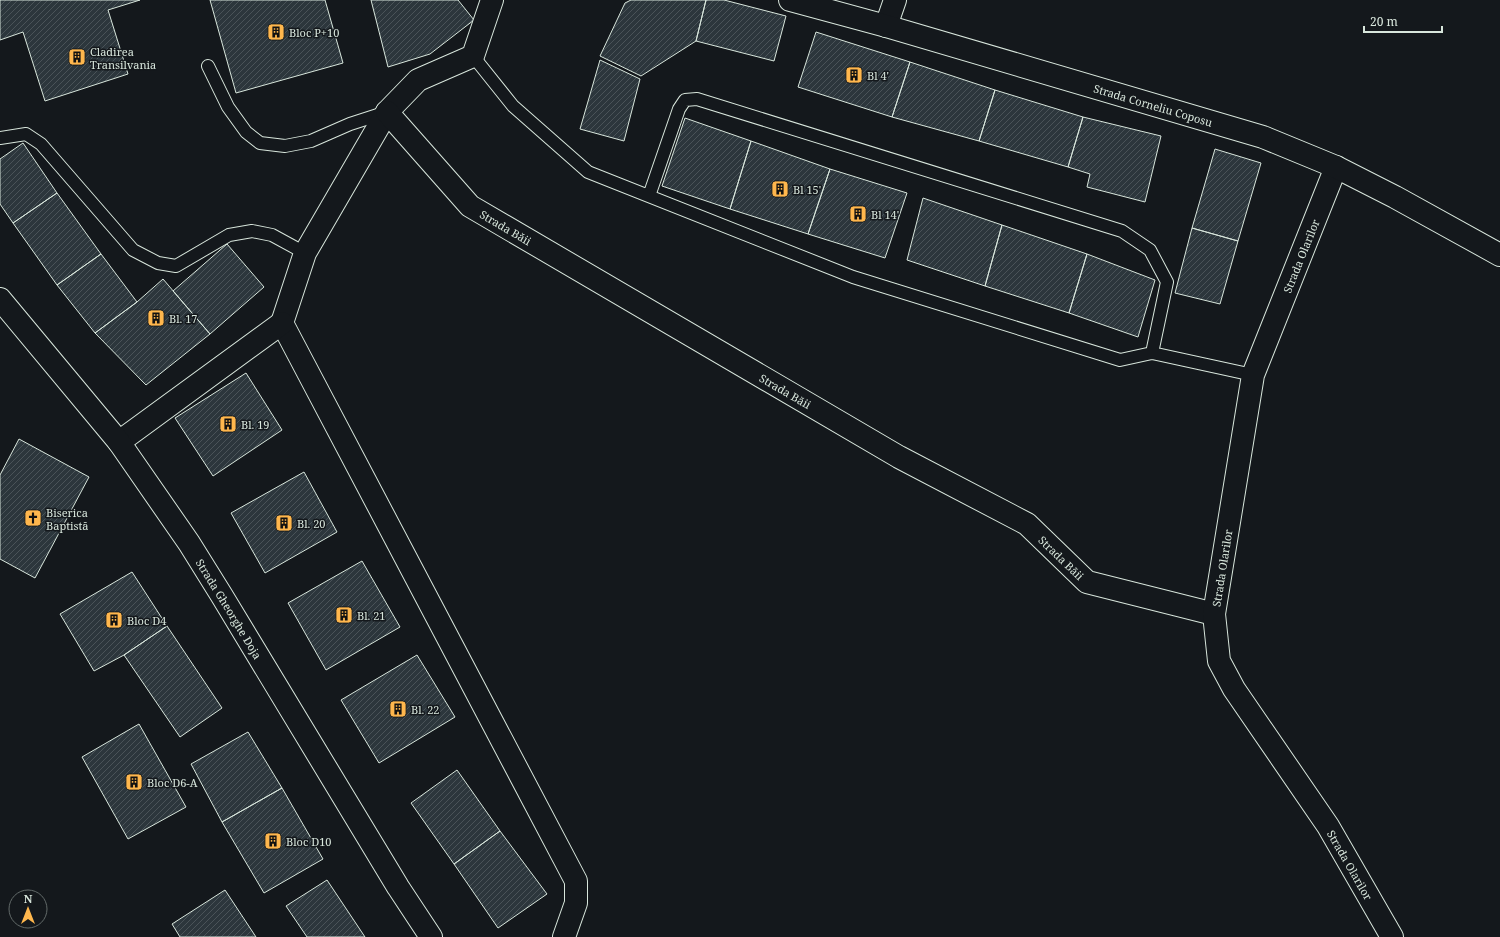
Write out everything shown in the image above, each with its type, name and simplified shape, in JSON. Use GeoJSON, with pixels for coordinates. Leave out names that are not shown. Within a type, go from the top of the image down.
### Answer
{"type":"FeatureCollection","features":[{"type":"Feature","properties":{"kind":"street"},"geometry":{"type":"LineString","coordinates":[[118,442],[282,323],[305,253],[387,112],[418,80],[473,56],[492,0]]}},
{"type":"Feature","properties":{"kind":"street","name":"Strada Corneliu Coposu"},"geometry":{"type":"LineString","coordinates":[[790,0],[886,26],[1263,137],[1336,167],[1500,255]]}},
{"type":"Feature","properties":{"kind":"street"},"geometry":{"type":"LineString","coordinates":[[886,26],[895,0]]}},
{"type":"Feature","properties":{"kind":"street","name":"Strada Băii"},"geometry":{"type":"LineString","coordinates":[[387,112],[470,206],[899,457],[1027,524],[1087,582],[1214,614]]}},
{"type":"Feature","properties":{"kind":"street","name":"Strada Olarilor"},"geometry":{"type":"LineString","coordinates":[[1336,167],[1253,375],[1214,614],[1219,661],[1234,689],[1328,826],[1392,937]]}},
{"type":"Feature","properties":{"kind":"street","name":"Strada Gheorghe Doja"},"geometry":{"type":"LineString","coordinates":[[0,299],[118,442],[155,493],[201,562],[398,887],[431,937]]}},
{"type":"Feature","properties":{"kind":"street"},"geometry":{"type":"LineString","coordinates":[[282,323],[576,881],[576,903],[564,937]]}},
{"type":"Feature","properties":{"kind":"lane"},"geometry":{"type":"LineString","coordinates":[[473,56],[513,106],[588,172],[853,277],[1090,351],[1120,360],[1152,353],[1253,375]]}},
{"type":"Feature","properties":{"kind":"lane"},"geometry":{"type":"LineString","coordinates":[[208,66],[228,107],[246,132],[260,142],[284,146],[311,141],[350,124],[387,112]]}},
{"type":"Feature","properties":{"kind":"lane"},"geometry":{"type":"LineString","coordinates":[[649,196],[679,109],[685,100],[697,98],[1122,231],[1150,250],[1167,282],[1152,353]]}},
{"type":"Feature","properties":{"kind":"lane"},"geometry":{"type":"LineString","coordinates":[[0,138],[26,134],[41,144],[133,250],[158,262],[176,266],[229,235],[252,231],[272,235],[305,253]]}},
{"type":"Feature","properties":{"kind":"building","name":"Cladirea Transilvania"},"geometry":{"type":"Polygon","coordinates":[[[0,0],[140,0],[108,10],[128,74],[45,101],[23,32],[0,40],[0,0]]]}},
{"type":"Feature","properties":{"kind":"building","name":"Bloc P+10"},"geometry":{"type":"Polygon","coordinates":[[[210,0],[325,0],[343,63],[236,93],[210,0]]]}},
{"type":"Feature","properties":{"kind":"building"},"geometry":{"type":"Polygon","coordinates":[[[371,0],[458,0],[474,20],[430,54],[388,67],[371,0]]]}},
{"type":"Feature","properties":{"kind":"building"},"geometry":{"type":"Polygon","coordinates":[[[631,0],[706,0],[696,41],[641,76],[600,56],[625,3],[631,0]]]}},
{"type":"Feature","properties":{"kind":"building"},"geometry":{"type":"Polygon","coordinates":[[[706,0],[724,0],[786,16],[774,61],[696,41],[706,0]]]}},
{"type":"Feature","properties":{"kind":"building","name":"Bl 4'"},"geometry":{"type":"Polygon","coordinates":[[[816,32],[910,62],[892,117],[798,87],[816,32]]]}},
{"type":"Feature","properties":{"kind":"building"},"geometry":{"type":"Polygon","coordinates":[[[600,60],[640,79],[624,141],[580,129],[600,60]]]}},
{"type":"Feature","properties":{"kind":"building"},"geometry":{"type":"Polygon","coordinates":[[[910,62],[995,90],[979,141],[892,117],[910,62]]]}},
{"type":"Feature","properties":{"kind":"building"},"geometry":{"type":"Polygon","coordinates":[[[995,90],[1083,117],[1068,167],[979,141],[995,90]]]}},
{"type":"Feature","properties":{"kind":"building"},"geometry":{"type":"Polygon","coordinates":[[[1083,117],[1161,136],[1145,202],[1087,187],[1090,174],[1068,167],[1083,117]]]}},
{"type":"Feature","properties":{"kind":"building"},"geometry":{"type":"Polygon","coordinates":[[[685,118],[751,141],[730,209],[662,186],[685,118]]]}},
{"type":"Feature","properties":{"kind":"building","name":"Bl 15'"},"geometry":{"type":"Polygon","coordinates":[[[751,141],[830,169],[808,234],[730,209],[751,141]]]}},
{"type":"Feature","properties":{"kind":"building"},"geometry":{"type":"Polygon","coordinates":[[[23,143],[57,193],[13,223],[0,204],[0,159],[23,143]]]}},
{"type":"Feature","properties":{"kind":"building"},"geometry":{"type":"Polygon","coordinates":[[[1215,149],[1261,163],[1238,241],[1192,228],[1215,149]]]}},
{"type":"Feature","properties":{"kind":"building","name":"Bl 14'"},"geometry":{"type":"Polygon","coordinates":[[[830,169],[907,193],[885,258],[808,234],[830,169]]]}},
{"type":"Feature","properties":{"kind":"building"},"geometry":{"type":"Polygon","coordinates":[[[57,193],[101,254],[57,285],[13,223],[57,193]]]}},
{"type":"Feature","properties":{"kind":"building"},"geometry":{"type":"Polygon","coordinates":[[[923,198],[1002,225],[985,286],[907,260],[923,198]]]}},
{"type":"Feature","properties":{"kind":"building"},"geometry":{"type":"Polygon","coordinates":[[[1002,225],[1087,254],[1069,313],[985,286],[1002,225]]]}},
{"type":"Feature","properties":{"kind":"building"},"geometry":{"type":"Polygon","coordinates":[[[1192,228],[1238,241],[1220,304],[1175,293],[1192,228]]]}},
{"type":"Feature","properties":{"kind":"building"},"geometry":{"type":"Polygon","coordinates":[[[227,244],[264,287],[210,334],[173,291],[227,244]]]}},
{"type":"Feature","properties":{"kind":"building"},"geometry":{"type":"Polygon","coordinates":[[[101,254],[137,302],[95,333],[57,285],[101,254]]]}},
{"type":"Feature","properties":{"kind":"building"},"geometry":{"type":"Polygon","coordinates":[[[1087,254],[1155,280],[1138,337],[1069,313],[1087,254]]]}},
{"type":"Feature","properties":{"kind":"building","name":"Bl. 17"},"geometry":{"type":"Polygon","coordinates":[[[163,279],[210,334],[146,385],[95,333],[137,302],[163,279]]]}},
{"type":"Feature","properties":{"kind":"building","name":"Bl. 19"},"geometry":{"type":"Polygon","coordinates":[[[246,373],[282,430],[213,476],[175,418],[246,373]]]}},
{"type":"Feature","properties":{"kind":"building","name":"Biserica Baptistă"},"geometry":{"type":"Polygon","coordinates":[[[19,439],[89,477],[35,578],[0,559],[0,475],[19,439]]]}},
{"type":"Feature","properties":{"kind":"building","name":"Bl. 20"},"geometry":{"type":"Polygon","coordinates":[[[304,472],[337,532],[265,573],[231,513],[304,472]]]}},
{"type":"Feature","properties":{"kind":"building","name":"Bl. 21"},"geometry":{"type":"Polygon","coordinates":[[[362,561],[400,627],[326,670],[288,603],[362,561]]]}},
{"type":"Feature","properties":{"kind":"building","name":"Bloc D4"},"geometry":{"type":"Polygon","coordinates":[[[132,572],[167,626],[124,655],[94,671],[60,614],[132,572]]]}},
{"type":"Feature","properties":{"kind":"building"},"geometry":{"type":"Polygon","coordinates":[[[167,626],[222,708],[180,737],[124,655],[167,626]]]}},
{"type":"Feature","properties":{"kind":"building","name":"Bl. 22"},"geometry":{"type":"Polygon","coordinates":[[[417,655],[455,717],[379,763],[341,700],[417,655]]]}},
{"type":"Feature","properties":{"kind":"building","name":"Bloc D6-A"},"geometry":{"type":"Polygon","coordinates":[[[139,724],[186,807],[128,839],[82,757],[139,724]]]}},
{"type":"Feature","properties":{"kind":"building"},"geometry":{"type":"Polygon","coordinates":[[[248,732],[282,788],[222,822],[191,764],[248,732]]]}},
{"type":"Feature","properties":{"kind":"building"},"geometry":{"type":"Polygon","coordinates":[[[457,770],[500,831],[454,864],[411,803],[457,770]]]}},
{"type":"Feature","properties":{"kind":"building","name":"Bloc D10"},"geometry":{"type":"Polygon","coordinates":[[[282,788],[323,859],[264,893],[222,822],[282,788]]]}},
{"type":"Feature","properties":{"kind":"building"},"geometry":{"type":"Polygon","coordinates":[[[500,831],[547,894],[498,928],[454,864],[500,831]]]}},
{"type":"Feature","properties":{"kind":"building"},"geometry":{"type":"Polygon","coordinates":[[[327,880],[365,937],[307,937],[286,906],[327,880]]]}},
{"type":"Feature","properties":{"kind":"building"},"geometry":{"type":"Polygon","coordinates":[[[225,890],[256,937],[180,937],[172,924],[225,890]]]}},
{"type":"Feature","properties":{"kind":"place","name":"Bloc P+10"},"geometry":{"type":"Point","coordinates":[276,32]}},
{"type":"Feature","properties":{"kind":"place","name":"Cladirea Transilvania"},"geometry":{"type":"Point","coordinates":[77,57]}},
{"type":"Feature","properties":{"kind":"place","name":"Bl 4'"},"geometry":{"type":"Point","coordinates":[854,75]}},
{"type":"Feature","properties":{"kind":"place","name":"Bl 15'"},"geometry":{"type":"Point","coordinates":[780,189]}},
{"type":"Feature","properties":{"kind":"place","name":"Bl 14'"},"geometry":{"type":"Point","coordinates":[858,214]}},
{"type":"Feature","properties":{"kind":"place","name":"Bl. 17"},"geometry":{"type":"Point","coordinates":[156,318]}},
{"type":"Feature","properties":{"kind":"place","name":"Bl. 19"},"geometry":{"type":"Point","coordinates":[228,424]}},
{"type":"Feature","properties":{"kind":"place","name":"Biserica Baptistă"},"geometry":{"type":"Point","coordinates":[33,518]}},
{"type":"Feature","properties":{"kind":"place","name":"Bl. 20"},"geometry":{"type":"Point","coordinates":[284,523]}},
{"type":"Feature","properties":{"kind":"place","name":"Bl. 21"},"geometry":{"type":"Point","coordinates":[344,615]}},
{"type":"Feature","properties":{"kind":"place","name":"Bloc D4"},"geometry":{"type":"Point","coordinates":[114,620]}},
{"type":"Feature","properties":{"kind":"place","name":"Bl. 22"},"geometry":{"type":"Point","coordinates":[398,709]}},
{"type":"Feature","properties":{"kind":"place","name":"Bloc D6-A"},"geometry":{"type":"Point","coordinates":[134,782]}},
{"type":"Feature","properties":{"kind":"place","name":"Bloc D10"},"geometry":{"type":"Point","coordinates":[273,841]}}]}
